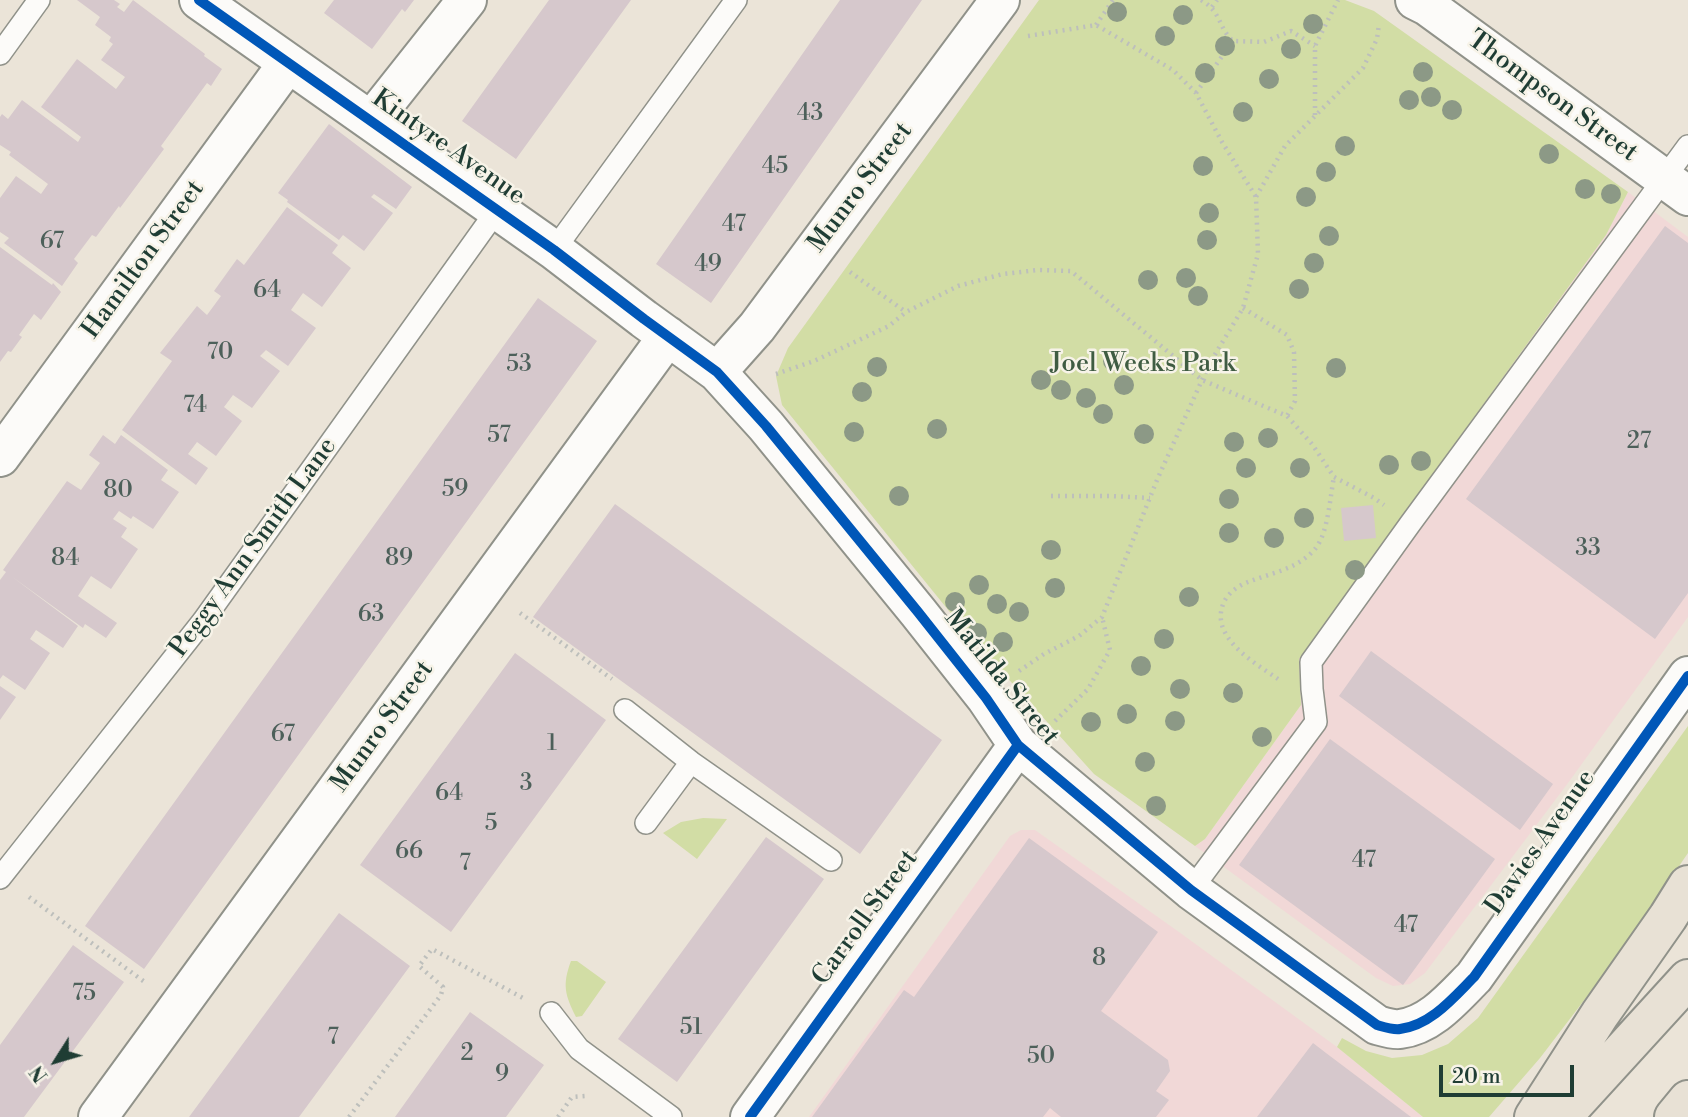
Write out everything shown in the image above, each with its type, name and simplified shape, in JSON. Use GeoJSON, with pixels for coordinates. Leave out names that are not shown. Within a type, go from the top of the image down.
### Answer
{"type":"FeatureCollection","features":[{"type":"Feature","properties":{"kind":"highway"},"geometry":{"type":"LineString","coordinates":[[1534,1117],[1688,885]]}},
{"type":"Feature","properties":{"kind":"highway"},"geometry":{"type":"LineString","coordinates":[[1562,1117],[1688,979]]}},
{"type":"Feature","properties":{"kind":"highway"},"geometry":{"type":"LineString","coordinates":[[1674,1117],[1688,1100]]}},
{"type":"Feature","properties":{"kind":"street","name":"Kintyre Avenue"},"geometry":{"type":"LineString","coordinates":[[199,0],[554,250],[668,336]]}},
{"type":"Feature","properties":{"kind":"street"},"geometry":{"type":"LineString","coordinates":[[371,121],[467,0]]}},
{"type":"Feature","properties":{"kind":"street","name":"Munro Street"},"geometry":{"type":"LineString","coordinates":[[717,372],[757,327],[1000,0]]}},
{"type":"Feature","properties":{"kind":"street","name":"Thompson Street"},"geometry":{"type":"LineString","coordinates":[[1415,0],[1427,6],[1676,188]]}},
{"type":"Feature","properties":{"kind":"street","name":"Hamilton Street"},"geometry":{"type":"LineString","coordinates":[[0,457],[288,63]]}},
{"type":"Feature","properties":{"kind":"street","name":"Munro Street"},"geometry":{"type":"LineString","coordinates":[[98,1117],[668,336]]}},
{"type":"Feature","properties":{"kind":"street","name":"Matilda Street"},"geometry":{"type":"LineString","coordinates":[[668,336],[717,372],[766,426],[980,690],[1033,737],[1191,890],[1377,1025],[1397,1030],[1420,1024]]}},
{"type":"Feature","properties":{"kind":"street","name":"Davies Avenue"},"geometry":{"type":"LineString","coordinates":[[1420,1024],[1474,978],[1688,676]]}},
{"type":"Feature","properties":{"kind":"street","name":"Carroll Street"},"geometry":{"type":"LineString","coordinates":[[750,1117],[1033,737]]}},
{"type":"Feature","properties":{"kind":"lane"},"geometry":{"type":"LineString","coordinates":[[0,54],[39,0]]}},
{"type":"Feature","properties":{"kind":"lane"},"geometry":{"type":"LineString","coordinates":[[554,250],[736,0]]}},
{"type":"Feature","properties":{"kind":"lane"},"geometry":{"type":"LineString","coordinates":[[1191,890],[1316,722],[1311,662],[1410,524],[1676,188],[1688,146]]}},
{"type":"Feature","properties":{"kind":"lane","name":"Peggy Ann Smith Lane"},"geometry":{"type":"LineString","coordinates":[[1,877],[203,621],[497,210]]}},
{"type":"Feature","properties":{"kind":"lane"},"geometry":{"type":"LineString","coordinates":[[625,710],[691,762],[831,860]]}},
{"type":"Feature","properties":{"kind":"lane"},"geometry":{"type":"LineString","coordinates":[[646,823],[691,762]]}},
{"type":"Feature","properties":{"kind":"lane"},"geometry":{"type":"LineString","coordinates":[[551,1013],[579,1049],[671,1117]]}},
{"type":"Feature","properties":{"kind":"path"},"geometry":{"type":"LineString","coordinates":[[1096,25],[1113,0]]}},
{"type":"Feature","properties":{"kind":"path"},"geometry":{"type":"LineString","coordinates":[[1201,0],[1212,7],[1227,36],[1233,41],[1264,41],[1291,31],[1315,46]]}},
{"type":"Feature","properties":{"kind":"path"},"geometry":{"type":"LineString","coordinates":[[1212,7],[1217,0]]}},
{"type":"Feature","properties":{"kind":"path"},"geometry":{"type":"LineString","coordinates":[[1315,116],[1315,46],[1338,0]]}},
{"type":"Feature","properties":{"kind":"path"},"geometry":{"type":"LineString","coordinates":[[1256,197],[1285,146],[1363,68],[1377,39],[1380,18]]}},
{"type":"Feature","properties":{"kind":"path"},"geometry":{"type":"LineString","coordinates":[[1014,674],[1044,654],[1079,636],[1102,617],[1202,380],[1243,308],[1258,254],[1256,197],[1196,93],[1173,70],[1096,25],[1018,38]]}},
{"type":"Feature","properties":{"kind":"path"},"geometry":{"type":"LineString","coordinates":[[1196,93],[1233,41]]}},
{"type":"Feature","properties":{"kind":"path"},"geometry":{"type":"LineString","coordinates":[[769,376],[814,361],[889,326],[906,312],[958,286],[1003,274],[1038,270],[1071,271],[1202,380],[1287,416],[1312,444],[1334,477],[1374,498],[1410,524]]}},
{"type":"Feature","properties":{"kind":"path"},"geometry":{"type":"LineString","coordinates":[[848,271],[906,312]]}},
{"type":"Feature","properties":{"kind":"path"},"geometry":{"type":"LineString","coordinates":[[1243,308],[1287,335],[1294,352],[1295,401],[1287,416]]}},
{"type":"Feature","properties":{"kind":"path"},"geometry":{"type":"LineString","coordinates":[[1312,689],[1285,684],[1235,647],[1223,628],[1220,611],[1225,599],[1235,589],[1246,582],[1292,566],[1318,546],[1325,527],[1334,477]]}},
{"type":"Feature","properties":{"kind":"path"},"geometry":{"type":"LineString","coordinates":[[1051,496],[1150,498]]}},
{"type":"Feature","properties":{"kind":"path"},"geometry":{"type":"LineString","coordinates":[[516,610],[613,680],[625,710]]}},
{"type":"Feature","properties":{"kind":"path"},"geometry":{"type":"LineString","coordinates":[[1033,737],[1088,689],[1110,650],[1102,617]]}},
{"type":"Feature","properties":{"kind":"path"},"geometry":{"type":"LineString","coordinates":[[1,877],[155,990]]}},
{"type":"Feature","properties":{"kind":"path"},"geometry":{"type":"LineString","coordinates":[[349,1117],[441,995],[443,987],[419,966],[432,949],[551,1013]]}},
{"type":"Feature","properties":{"kind":"path"},"geometry":{"type":"LineString","coordinates":[[558,1117],[572,1097]]}},
{"type":"Feature","properties":{"kind":"shaded area"},"geometry":{"type":"Polygon","coordinates":[[[1628,192],[1688,237],[1688,617],[1568,783],[1425,973],[1410,984],[1393,986],[1376,978],[1195,846],[1205,839],[1301,705],[1299,659],[1606,235],[1628,192]]]}},
{"type":"Feature","properties":{"kind":"shaded area"},"geometry":{"type":"Polygon","coordinates":[[[1021,830],[1035,830],[1179,932],[1337,1047],[1423,1117],[809,1117],[1010,836],[1021,830]]]}},
{"type":"Feature","properties":{"kind":"green space","name":"Joel Weeks Park"},"geometry":{"type":"Polygon","coordinates":[[[1039,0],[1345,0],[1374,11],[1628,192],[1606,235],[1299,659],[1301,705],[1205,839],[1195,846],[1094,774],[966,632],[782,405],[776,376],[788,348],[1039,0]]]}},
{"type":"Feature","properties":{"kind":"green space"},"geometry":{"type":"Polygon","coordinates":[[[1688,726],[1688,853],[1611,965],[1540,1058],[1489,1117],[1423,1117],[1337,1047],[1342,1038],[1366,1051],[1392,1058],[1422,1055],[1448,1044],[1478,1018],[1688,726]]]}},
{"type":"Feature","properties":{"kind":"green space"},"geometry":{"type":"Polygon","coordinates":[[[703,818],[727,819],[697,859],[663,833],[681,822],[703,818]]]}},
{"type":"Feature","properties":{"kind":"green space"},"geometry":{"type":"Polygon","coordinates":[[[571,961],[577,961],[606,982],[582,1016],[576,1017],[566,990],[566,977],[571,961]]]}},
{"type":"Feature","properties":{"kind":"building"},"geometry":{"type":"Polygon","coordinates":[[[77,0],[114,0],[120,4],[117,7],[124,12],[133,0],[222,69],[211,86],[207,83],[161,146],[164,149],[120,208],[119,206],[96,237],[92,235],[74,259],[78,263],[62,286],[4,243],[9,238],[0,232],[0,198],[16,176],[41,194],[48,184],[0,145],[0,117],[2,114],[8,119],[22,100],[78,142],[81,137],[41,107],[77,59],[116,89],[125,77],[101,60],[113,44],[109,41],[111,37],[95,25],[100,17],[77,0]]]}},
{"type":"Feature","properties":{"kind":"building"},"geometry":{"type":"Polygon","coordinates":[[[334,0],[414,0],[405,12],[402,9],[372,49],[324,13],[334,0]]]}},
{"type":"Feature","properties":{"kind":"building"},"geometry":{"type":"Polygon","coordinates":[[[549,0],[631,0],[516,159],[462,121],[549,0]]]}},
{"type":"Feature","properties":{"kind":"building"},"geometry":{"type":"Polygon","coordinates":[[[840,0],[922,0],[711,303],[656,264],[840,0]]]}},
{"type":"Feature","properties":{"kind":"building"},"geometry":{"type":"Polygon","coordinates":[[[329,124],[412,187],[396,209],[374,194],[371,197],[393,213],[364,251],[343,235],[339,240],[278,193],[329,124]]]}},
{"type":"Feature","properties":{"kind":"building"},"geometry":{"type":"Polygon","coordinates":[[[287,207],[338,245],[332,253],[351,268],[322,307],[303,293],[291,310],[316,328],[288,366],[266,350],[260,356],[280,371],[252,408],[233,395],[224,407],[242,421],[216,456],[197,442],[188,454],[208,468],[196,485],[122,430],[172,361],[160,353],[197,306],[207,315],[221,296],[214,291],[237,259],[244,265],[287,207]]]}},
{"type":"Feature","properties":{"kind":"building"},"geometry":{"type":"Polygon","coordinates":[[[1665,226],[1688,243],[1688,593],[1655,639],[1466,499],[1665,226]]]}},
{"type":"Feature","properties":{"kind":"building"},"geometry":{"type":"Polygon","coordinates":[[[0,247],[52,285],[53,283],[61,292],[41,320],[34,314],[19,335],[22,337],[0,362],[0,247]]]}},
{"type":"Feature","properties":{"kind":"building"},"geometry":{"type":"Polygon","coordinates":[[[538,298],[597,341],[144,969],[85,926],[538,298]]]}},
{"type":"Feature","properties":{"kind":"building"},"geometry":{"type":"Polygon","coordinates":[[[103,435],[115,444],[121,435],[168,470],[161,480],[179,492],[153,529],[133,516],[131,519],[119,511],[113,519],[127,528],[121,537],[138,549],[111,589],[91,576],[78,596],[117,623],[106,638],[85,624],[83,628],[11,576],[78,626],[63,648],[36,630],[30,639],[50,653],[25,690],[3,675],[0,679],[0,580],[6,572],[3,570],[67,481],[81,490],[100,463],[89,455],[103,435]]]}},
{"type":"Feature","properties":{"kind":"building"},"geometry":{"type":"Polygon","coordinates":[[[615,504],[942,740],[860,854],[533,617],[615,504]]]}},
{"type":"Feature","properties":{"kind":"building"},"geometry":{"type":"Polygon","coordinates":[[[1373,505],[1376,538],[1344,541],[1341,508],[1373,505]]]}},
{"type":"Feature","properties":{"kind":"building"},"geometry":{"type":"Polygon","coordinates":[[[1371,651],[1553,784],[1520,830],[1339,696],[1371,651]]]}},
{"type":"Feature","properties":{"kind":"building"},"geometry":{"type":"Polygon","coordinates":[[[515,653],[606,720],[451,932],[360,865],[515,653]]]}},
{"type":"Feature","properties":{"kind":"building"},"geometry":{"type":"Polygon","coordinates":[[[0,686],[16,697],[0,720],[0,686]]]}},
{"type":"Feature","properties":{"kind":"building"},"geometry":{"type":"Polygon","coordinates":[[[1330,739],[1495,859],[1403,985],[1239,865],[1330,739]]]}},
{"type":"Feature","properties":{"kind":"building"},"geometry":{"type":"Polygon","coordinates":[[[766,837],[824,879],[677,1082],[618,1039],[766,837]]]}},
{"type":"Feature","properties":{"kind":"building"},"geometry":{"type":"Polygon","coordinates":[[[1029,838],[1158,932],[1101,1011],[1168,1060],[1170,1071],[1156,1091],[1169,1100],[1156,1117],[1061,1117],[1050,1108],[1043,1117],[812,1117],[904,990],[914,997],[1029,838]]]}},
{"type":"Feature","properties":{"kind":"building"},"geometry":{"type":"Polygon","coordinates":[[[339,913],[410,966],[299,1117],[189,1117],[339,913]]]}},
{"type":"Feature","properties":{"kind":"building"},"geometry":{"type":"Polygon","coordinates":[[[73,945],[124,982],[24,1117],[0,1117],[0,1045],[73,945]]]}},
{"type":"Feature","properties":{"kind":"building"},"geometry":{"type":"Polygon","coordinates":[[[470,1012],[544,1065],[506,1117],[395,1117],[470,1012]]]}},
{"type":"Feature","properties":{"kind":"building"},"geometry":{"type":"Polygon","coordinates":[[[1313,1043],[1326,1053],[1411,1117],[1257,1117],[1313,1043]]]}},
{"type":"Feature","properties":{"kind":"cycle path"},"geometry":{"type":"LineString","coordinates":[[199,0],[554,250],[717,372],[766,426],[918,612],[986,698],[1018,745],[1191,890],[1377,1025],[1397,1029],[1422,1022],[1450,1002],[1474,977],[1688,676]]}},
{"type":"Feature","properties":{"kind":"cycle path"},"geometry":{"type":"LineString","coordinates":[[750,1117],[1018,745]]}}]}
